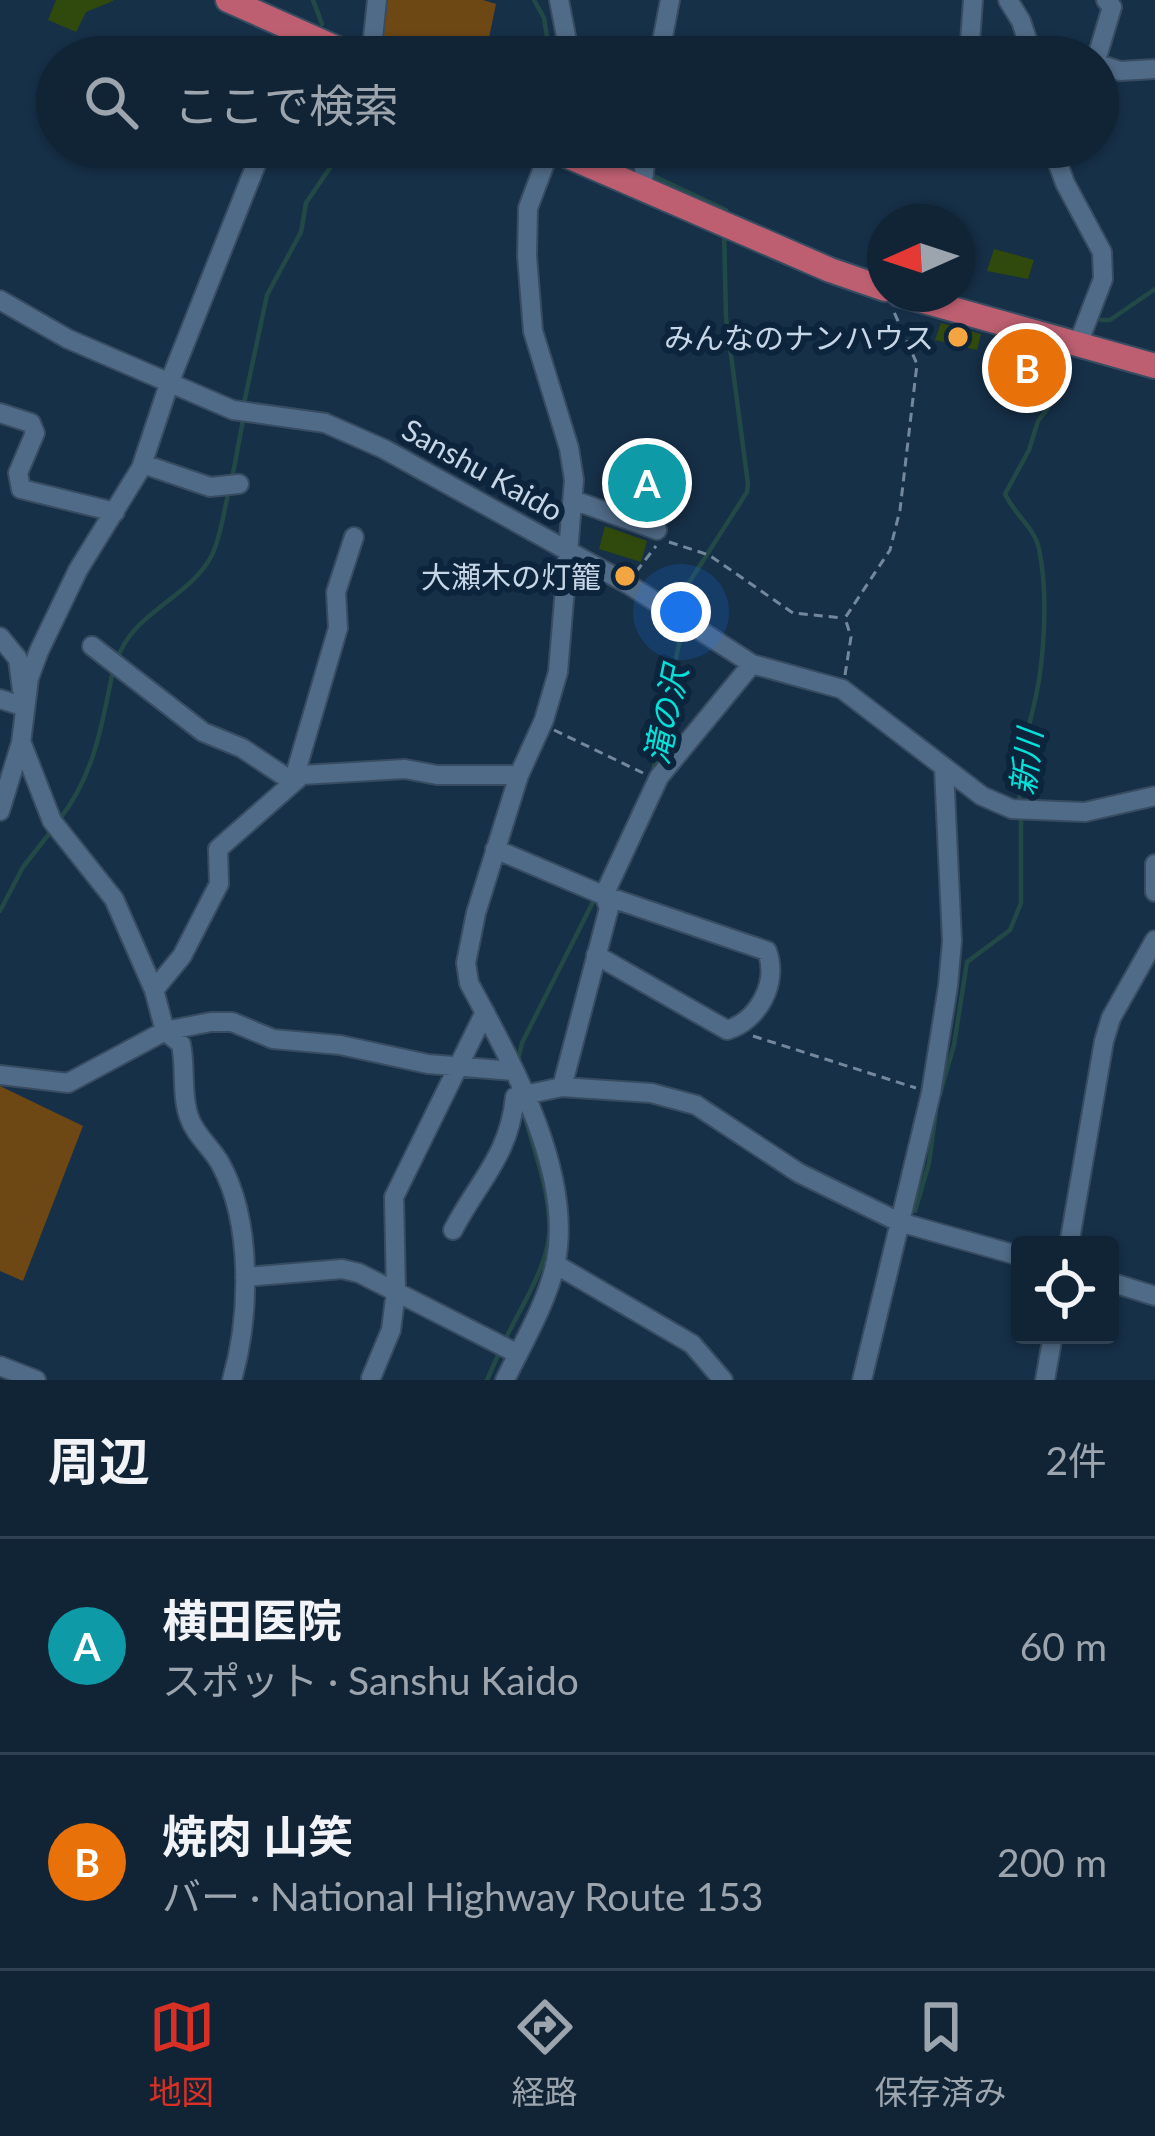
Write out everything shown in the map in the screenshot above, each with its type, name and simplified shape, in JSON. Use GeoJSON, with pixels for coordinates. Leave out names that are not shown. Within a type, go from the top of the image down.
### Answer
{"type":"FeatureCollection","features":[{"type":"Feature","properties":{"kind":"highway"},"geometry":{"type":"LineString","coordinates":[[228,0],[309,36]]}},
{"type":"Feature","properties":{"kind":"highway"},"geometry":{"type":"LineString","coordinates":[[614,168],[643,177],[726,225],[867,285]]}},
{"type":"Feature","properties":{"kind":"highway"},"geometry":{"type":"LineString","coordinates":[[955,312],[1155,366]]}},
{"type":"Feature","properties":{"kind":"street"},"geometry":{"type":"LineString","coordinates":[[373,36],[376,0]]}},
{"type":"Feature","properties":{"kind":"street"},"geometry":{"type":"LineString","coordinates":[[560,0],[566,36]]}},
{"type":"Feature","properties":{"kind":"street"},"geometry":{"type":"LineString","coordinates":[[663,36],[670,0]]}},
{"type":"Feature","properties":{"kind":"street"},"geometry":{"type":"LineString","coordinates":[[970,36],[973,0]]}},
{"type":"Feature","properties":{"kind":"street"},"geometry":{"type":"LineString","coordinates":[[1008,0],[1025,36]]}},
{"type":"Feature","properties":{"kind":"street"},"geometry":{"type":"LineString","coordinates":[[1104,36],[1112,7],[1106,0]]}},
{"type":"Feature","properties":{"kind":"street"},"geometry":{"type":"LineString","coordinates":[[290,36],[291,28]]}},
{"type":"Feature","properties":{"kind":"street"},"geometry":{"type":"LineString","coordinates":[[1119,71],[1155,69]]}},
{"type":"Feature","properties":{"kind":"street"},"geometry":{"type":"LineString","coordinates":[[0,811],[22,742],[29,678],[78,570],[142,464],[255,168]]}},
{"type":"Feature","properties":{"kind":"street"},"geometry":{"type":"LineString","coordinates":[[506,1380],[508,1348],[555,1264],[555,1182],[524,1094],[469,983],[466,963],[495,850],[558,672],[573,500],[569,448],[533,331],[529,208],[543,168]]}},
{"type":"Feature","properties":{"kind":"street"},"geometry":{"type":"LineString","coordinates":[[643,177],[644,168]]}},
{"type":"Feature","properties":{"kind":"street"},"geometry":{"type":"LineString","coordinates":[[1060,168],[1102,252],[1103,279],[1067,341]]}},
{"type":"Feature","properties":{"kind":"street","name":"Sanshu Kaido"},"geometry":{"type":"LineString","coordinates":[[0,300],[68,339],[243,412],[344,429],[569,550],[752,664]]}},
{"type":"Feature","properties":{"kind":"street"},"geometry":{"type":"LineString","coordinates":[[0,413],[31,423],[35,433],[18,473],[21,489],[115,512]]}},
{"type":"Feature","properties":{"kind":"street"},"geometry":{"type":"LineString","coordinates":[[142,464],[232,485]]}},
{"type":"Feature","properties":{"kind":"street"},"geometry":{"type":"LineString","coordinates":[[573,500],[657,530]]}},
{"type":"Feature","properties":{"kind":"street"},"geometry":{"type":"LineString","coordinates":[[293,782],[338,628],[336,592],[354,537]]}},
{"type":"Feature","properties":{"kind":"street"},"geometry":{"type":"LineString","coordinates":[[0,637],[18,659],[25,707]]}},
{"type":"Feature","properties":{"kind":"street"},"geometry":{"type":"LineString","coordinates":[[92,646],[203,732],[242,748],[293,782]]}},
{"type":"Feature","properties":{"kind":"street"},"geometry":{"type":"LineString","coordinates":[[599,893],[658,778],[752,664],[842,689],[982,796],[1022,809],[1084,812],[1155,796]]}},
{"type":"Feature","properties":{"kind":"street"},"geometry":{"type":"LineString","coordinates":[[0,699],[25,707]]}},
{"type":"Feature","properties":{"kind":"street"},"geometry":{"type":"LineString","coordinates":[[22,742],[55,826],[114,899],[154,990],[165,1031],[181,1044],[189,1117],[219,1161],[233,1193],[246,1313],[232,1380]]}},
{"type":"Feature","properties":{"kind":"street"},"geometry":{"type":"LineString","coordinates":[[154,990],[182,956],[219,884],[218,849],[302,775],[405,769],[437,775],[519,775]]}},
{"type":"Feature","properties":{"kind":"street"},"geometry":{"type":"LineString","coordinates":[[862,1380],[931,1093],[952,941],[944,769]]}},
{"type":"Feature","properties":{"kind":"street"},"geometry":{"type":"LineString","coordinates":[[495,850],[599,893],[767,951],[773,966],[767,991],[746,1024],[727,1030],[596,955]]}},
{"type":"Feature","properties":{"kind":"street"},"geometry":{"type":"LineString","coordinates":[[1155,864],[1155,892]]}},
{"type":"Feature","properties":{"kind":"street"},"geometry":{"type":"LineString","coordinates":[[562,1087],[609,908],[599,893]]}},
{"type":"Feature","properties":{"kind":"street"},"geometry":{"type":"LineString","coordinates":[[1071,1236],[1104,1041],[1111,1018],[1151,960],[1155,940]]}},
{"type":"Feature","properties":{"kind":"street"},"geometry":{"type":"LineString","coordinates":[[371,1378],[392,1330],[394,1197],[485,1012]]}},
{"type":"Feature","properties":{"kind":"street"},"geometry":{"type":"LineString","coordinates":[[0,1075],[68,1083],[165,1031],[195,1023],[232,1022],[273,1039],[514,1072]]}},
{"type":"Feature","properties":{"kind":"street"},"geometry":{"type":"LineString","coordinates":[[453,1230],[510,1135],[515,1097],[562,1087],[651,1093],[696,1105],[799,1173],[899,1222],[1011,1253]]}},
{"type":"Feature","properties":{"kind":"street"},"geometry":{"type":"LineString","coordinates":[[555,1264],[692,1345],[723,1380]]}},
{"type":"Feature","properties":{"kind":"street"},"geometry":{"type":"LineString","coordinates":[[245,1277],[359,1273],[508,1348]]}},
{"type":"Feature","properties":{"kind":"street"},"geometry":{"type":"LineString","coordinates":[[1119,1285],[1155,1296]]}},
{"type":"Feature","properties":{"kind":"street"},"geometry":{"type":"LineString","coordinates":[[1046,1380],[1052,1344]]}},
{"type":"Feature","properties":{"kind":"street"},"geometry":{"type":"LineString","coordinates":[[1,1368],[36,1380]]}},
{"type":"Feature","properties":{"kind":"path"},"geometry":{"type":"LineString","coordinates":[[845,618],[890,550],[900,510],[899,485],[917,364],[896,312]]}},
{"type":"Feature","properties":{"kind":"path"},"geometry":{"type":"LineString","coordinates":[[628,584],[651,550],[663,541],[682,543],[710,554],[793,613],[845,618]]}},
{"type":"Feature","properties":{"kind":"path"},"geometry":{"type":"LineString","coordinates":[[842,689],[851,637],[845,618]]}},
{"type":"Feature","properties":{"kind":"path"},"geometry":{"type":"LineString","coordinates":[[542,724],[646,775]]}},
{"type":"Feature","properties":{"kind":"path"},"geometry":{"type":"LineString","coordinates":[[746,1024],[753,1036],[931,1093]]}},
{"type":"Feature","properties":{"kind":"shaded area"},"geometry":{"type":"Polygon","coordinates":[[[382,0],[496,4],[489,36],[381,36],[382,0]]]}},
{"type":"Feature","properties":{"kind":"shaded area"},"geometry":{"type":"Polygon","coordinates":[[[0,1086],[83,1126],[23,1281],[0,1271],[0,1086]]]}},
{"type":"Feature","properties":{"kind":"building"},"geometry":{"type":"Polygon","coordinates":[[[56,0],[113,1],[86,12],[76,32],[48,20],[56,0]]]}},
{"type":"Feature","properties":{"kind":"building"},"geometry":{"type":"Polygon","coordinates":[[[994,249],[1034,260],[1028,279],[987,271],[994,249]]]}},
{"type":"Feature","properties":{"kind":"building","name":"みんなのナンハウス"},"geometry":{"type":"Polygon","coordinates":[[[941,323],[981,334],[977,350],[935,340],[941,323]]]}},
{"type":"Feature","properties":{"kind":"building"},"geometry":{"type":"Polygon","coordinates":[[[644,466],[664,472],[658,493],[650,491],[645,511],[628,505],[636,474],[644,466]]]}},
{"type":"Feature","properties":{"kind":"building"},"geometry":{"type":"Polygon","coordinates":[[[509,485],[539,502],[531,515],[501,498],[509,485]]]}},
{"type":"Feature","properties":{"kind":"building"},"geometry":{"type":"Polygon","coordinates":[[[605,526],[647,541],[641,562],[599,549],[605,526]]]}},
{"type":"Feature","properties":{"kind":"waterway"},"geometry":{"type":"LineString","coordinates":[[313,0],[322,24]]}},
{"type":"Feature","properties":{"kind":"waterway","name":"滝の沢"},"geometry":{"type":"LineString","coordinates":[[534,0],[547,36]]}},
{"type":"Feature","properties":{"kind":"waterway"},"geometry":{"type":"LineString","coordinates":[[243,408],[267,295],[301,232],[306,203],[330,168]]}},
{"type":"Feature","properties":{"kind":"waterway","name":"滝の沢"},"geometry":{"type":"LineString","coordinates":[[647,173],[726,213]]}},
{"type":"Feature","properties":{"kind":"waterway","name":"滝の沢"},"geometry":{"type":"LineString","coordinates":[[683,612],[683,592],[748,484],[726,317],[724,231]]}},
{"type":"Feature","properties":{"kind":"waterway","name":"新川"},"geometry":{"type":"LineString","coordinates":[[1101,320],[1110,320],[1155,289]]}},
{"type":"Feature","properties":{"kind":"waterway","name":"新川"},"geometry":{"type":"LineString","coordinates":[[1020,803],[1023,752],[1042,659],[1044,595],[1037,541],[1005,494],[1029,450],[1038,421],[1060,392],[1061,347]]}},
{"type":"Feature","properties":{"kind":"waterway"},"geometry":{"type":"LineString","coordinates":[[232,479],[243,420]]}},
{"type":"Feature","properties":{"kind":"waterway"},"geometry":{"type":"LineString","coordinates":[[117,660],[135,630],[190,583],[212,555],[229,490]]}},
{"type":"Feature","properties":{"kind":"waterway","name":"滝の沢"},"geometry":{"type":"LineString","coordinates":[[653,771],[683,624]]}},
{"type":"Feature","properties":{"kind":"waterway"},"geometry":{"type":"LineString","coordinates":[[58,821],[88,768],[113,670]]}},
{"type":"Feature","properties":{"kind":"waterway","name":"新川"},"geometry":{"type":"LineString","coordinates":[[940,1094],[954,1045],[967,962],[1010,930],[1021,903],[1021,815]]}},
{"type":"Feature","properties":{"kind":"waterway"},"geometry":{"type":"LineString","coordinates":[[0,911],[23,867],[52,830]]}},
{"type":"Feature","properties":{"kind":"waterway","name":"滝の沢"},"geometry":{"type":"LineString","coordinates":[[517,1064],[522,1043],[596,896]]}},
{"type":"Feature","properties":{"kind":"waterway","name":"新川"},"geometry":{"type":"LineString","coordinates":[[915,1211],[929,1163],[936,1111]]}},
{"type":"Feature","properties":{"kind":"waterway","name":"滝の沢"},"geometry":{"type":"LineString","coordinates":[[504,1342],[537,1277],[549,1236],[545,1190],[524,1114]]}},
{"type":"Feature","properties":{"kind":"waterway","name":"滝の沢"},"geometry":{"type":"LineString","coordinates":[[487,1380],[499,1353]]}},
{"type":"Feature","properties":{"kind":"place","name":"みんなのナンハウス"},"geometry":{"type":"Point","coordinates":[958,337]}},
{"type":"Feature","properties":{"kind":"place","name":"焼肉 山笑"},"geometry":{"type":"Point","coordinates":[1027,368]}},
{"type":"Feature","properties":{"kind":"place","name":"横田医院"},"geometry":{"type":"Point","coordinates":[647,483]}},
{"type":"Feature","properties":{"kind":"place","name":"大瀬木の灯籠"},"geometry":{"type":"Point","coordinates":[625,576]}}]}
